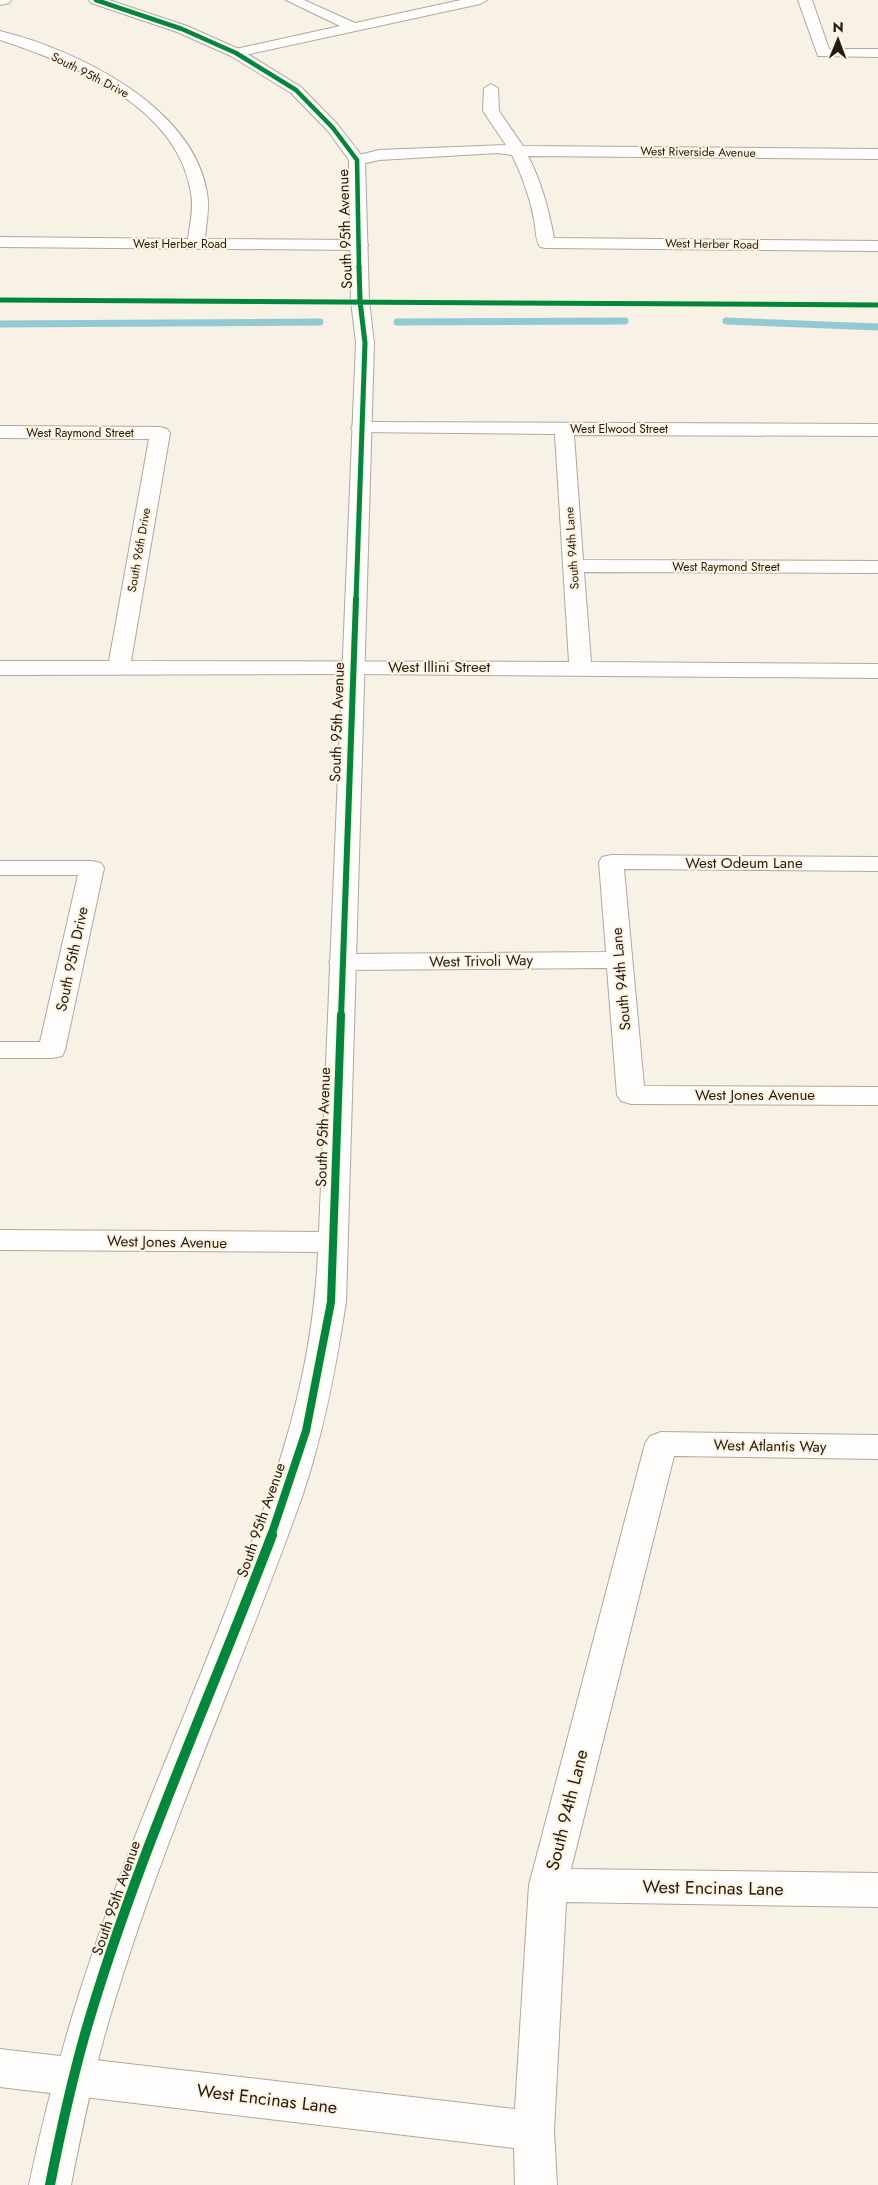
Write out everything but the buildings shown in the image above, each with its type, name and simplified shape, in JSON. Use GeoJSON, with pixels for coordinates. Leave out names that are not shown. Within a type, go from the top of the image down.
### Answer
{"type":"FeatureCollection","features":[{"type":"Feature","properties":{"kind":"street"},"geometry":{"type":"LineString","coordinates":[[0,2],[4,0]]}},
{"type":"Feature","properties":{"kind":"street","name":"South 95th Avenue"},"geometry":{"type":"LineString","coordinates":[[50,2185],[72,2076],[133,1887],[230,1644],[277,1520],[306,1433],[320,1373],[331,1302],[334,1242],[361,428],[363,322],[357,160],[333,128],[296,90],[236,53],[182,29],[96,0]]}},
{"type":"Feature","properties":{"kind":"street"},"geometry":{"type":"LineString","coordinates":[[293,0],[356,28]]}},
{"type":"Feature","properties":{"kind":"street"},"geometry":{"type":"LineString","coordinates":[[236,53],[480,0]]}},
{"type":"Feature","properties":{"kind":"street"},"geometry":{"type":"LineString","coordinates":[[805,0],[823,53],[878,53]]}},
{"type":"Feature","properties":{"kind":"street","name":"South 95th Drive"},"geometry":{"type":"LineString","coordinates":[[0,35],[66,60],[130,93],[164,126],[188,160],[200,191],[196,244]]}},
{"type":"Feature","properties":{"kind":"street"},"geometry":{"type":"LineString","coordinates":[[491,88],[491,110],[518,150]]}},
{"type":"Feature","properties":{"kind":"street","name":"West Herber Road"},"geometry":{"type":"LineString","coordinates":[[518,150],[535,190],[546,243],[878,246]]}},
{"type":"Feature","properties":{"kind":"street","name":"West Riverside Avenue"},"geometry":{"type":"LineString","coordinates":[[357,160],[393,163],[501,156],[518,150],[878,154]]}},
{"type":"Feature","properties":{"kind":"street","name":"West Herber Road"},"geometry":{"type":"LineString","coordinates":[[0,242],[360,245]]}},
{"type":"Feature","properties":{"kind":"street","name":"West Elwood Street"},"geometry":{"type":"LineString","coordinates":[[361,428],[878,430]]}},
{"type":"Feature","properties":{"kind":"street","name":"South 94th Lane"},"geometry":{"type":"LineString","coordinates":[[564,428],[580,668]]}},
{"type":"Feature","properties":{"kind":"street","name":"West Raymond Street"},"geometry":{"type":"LineString","coordinates":[[0,432],[160,434]]}},
{"type":"Feature","properties":{"kind":"street","name":"South 96th Drive"},"geometry":{"type":"LineString","coordinates":[[119,666],[160,434]]}},
{"type":"Feature","properties":{"kind":"street","name":"West Raymond Street"},"geometry":{"type":"LineString","coordinates":[[573,566],[878,567]]}},
{"type":"Feature","properties":{"kind":"street","name":"West Illini Street"},"geometry":{"type":"LineString","coordinates":[[0,668],[119,666],[878,671]]}},
{"type":"Feature","properties":{"kind":"street","name":"South 94th Lane"},"geometry":{"type":"LineString","coordinates":[[611,862],[631,1095]]}},
{"type":"Feature","properties":{"kind":"street","name":"West Odeum Lane"},"geometry":{"type":"LineString","coordinates":[[611,862],[878,864]]}},
{"type":"Feature","properties":{"kind":"street","name":"South 95th Drive"},"geometry":{"type":"LineString","coordinates":[[0,868],[92,868],[52,1050],[0,1050]]}},
{"type":"Feature","properties":{"kind":"street","name":"West Trivoli Way"},"geometry":{"type":"LineString","coordinates":[[342,962],[619,960]]}},
{"type":"Feature","properties":{"kind":"street","name":"West Jones Avenue"},"geometry":{"type":"LineString","coordinates":[[631,1095],[878,1096]]}},
{"type":"Feature","properties":{"kind":"street","name":"West Jones Avenue"},"geometry":{"type":"LineString","coordinates":[[0,1240],[334,1242]]}},
{"type":"Feature","properties":{"kind":"street","name":"South 94th Lane"},"geometry":{"type":"LineString","coordinates":[[536,2185],[534,2131],[548,1885],[661,1444]]}},
{"type":"Feature","properties":{"kind":"street","name":"West Atlantis Way"},"geometry":{"type":"LineString","coordinates":[[661,1444],[878,1447]]}},
{"type":"Feature","properties":{"kind":"street","name":"West Encinas Lane"},"geometry":{"type":"LineString","coordinates":[[548,1885],[878,1890]]}},
{"type":"Feature","properties":{"kind":"street","name":"West Encinas Lane"},"geometry":{"type":"LineString","coordinates":[[0,2068],[534,2131]]}},
{"type":"Feature","properties":{"kind":"waterway"},"geometry":{"type":"LineString","coordinates":[[397,322],[625,321]]}},
{"type":"Feature","properties":{"kind":"waterway"},"geometry":{"type":"LineString","coordinates":[[726,321],[878,327]]}},
{"type":"Feature","properties":{"kind":"waterway"},"geometry":{"type":"LineString","coordinates":[[0,324],[320,322]]}},
{"type":"Feature","properties":{"kind":"cycle path"},"geometry":{"type":"LineString","coordinates":[[50,2185],[65,2109],[85,2034],[108,1960],[134,1887],[248,1598],[286,1494],[306,1431],[326,1335],[331,1302],[365,343],[360,301],[357,160],[333,128],[296,90],[236,53],[182,29],[96,0]]}},
{"type":"Feature","properties":{"kind":"cycle path"},"geometry":{"type":"LineString","coordinates":[[0,300],[878,305]]}}]}
